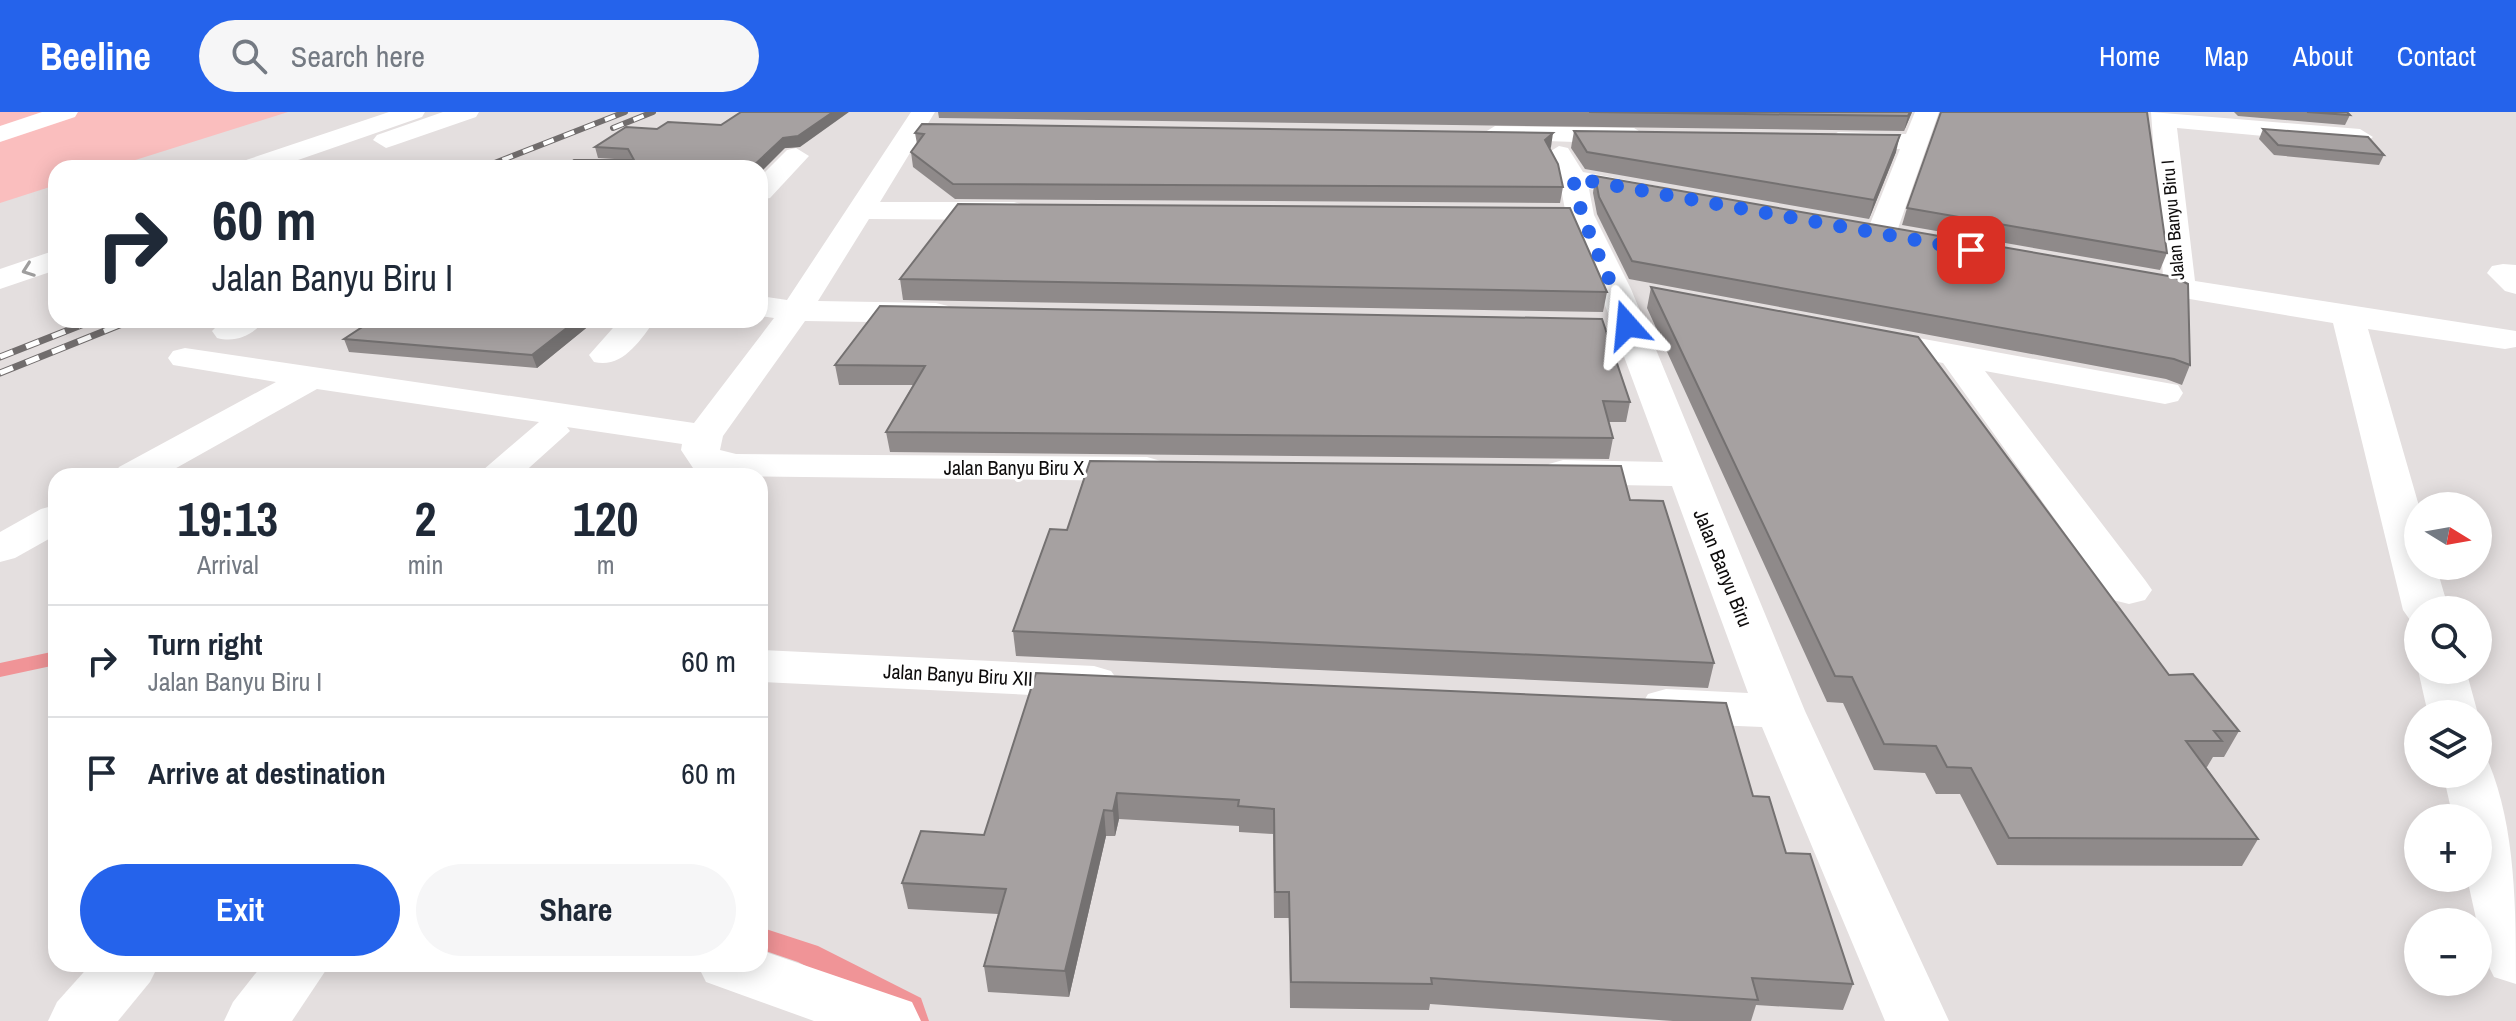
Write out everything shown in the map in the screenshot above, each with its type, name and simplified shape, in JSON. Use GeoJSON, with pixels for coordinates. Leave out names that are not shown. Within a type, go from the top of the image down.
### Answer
{"type":"FeatureCollection","features":[{"type":"Feature","properties":{"kind":"main road"},"geometry":{"type":"LineString","coordinates":[[0,134],[66,112]]}},
{"type":"Feature","properties":{"kind":"main road"},"geometry":{"type":"LineString","coordinates":[[272,160],[413,112]]}},
{"type":"Feature","properties":{"kind":"main road"},"geometry":{"type":"LineString","coordinates":[[330,160],[467,112]]}},
{"type":"Feature","properties":{"kind":"main road"},"geometry":{"type":"LineString","coordinates":[[1881,234],[1927,112]]}},
{"type":"Feature","properties":{"kind":"main road"},"geometry":{"type":"LineString","coordinates":[[2163,116],[2360,137]]}},
{"type":"Feature","properties":{"kind":"main road","name":"Jalan Banyu Biru I"},"geometry":{"type":"LineString","coordinates":[[2105,275],[2180,289],[2163,116]]}},
{"type":"Feature","properties":{"kind":"main road"},"geometry":{"type":"LineString","coordinates":[[185,358],[704,436],[796,311],[859,210],[926,122]]}},
{"type":"Feature","properties":{"kind":"main road"},"geometry":{"type":"LineString","coordinates":[[1468,134],[1543,123],[1655,137]]}},
{"type":"Feature","properties":{"kind":"main road","name":"Jalan Banyu Biru"},"geometry":{"type":"LineString","coordinates":[[1543,123],[1573,178],[1564,215],[1621,308],[1780,711],[1917,1021]]}},
{"type":"Feature","properties":{"kind":"main road"},"geometry":{"type":"LineString","coordinates":[[1808,140],[1916,142]]}},
{"type":"Feature","properties":{"kind":"main road"},"geometry":{"type":"LineString","coordinates":[[768,180],[796,156]]}},
{"type":"Feature","properties":{"kind":"main road"},"geometry":{"type":"LineString","coordinates":[[1573,178],[1681,198]]}},
{"type":"Feature","properties":{"kind":"main road"},"geometry":{"type":"LineString","coordinates":[[859,210],[1047,212]]}},
{"type":"Feature","properties":{"kind":"main road"},"geometry":{"type":"LineString","coordinates":[[1850,228],[1911,239]]}},
{"type":"Feature","properties":{"kind":"main road"},"geometry":{"type":"LineString","coordinates":[[0,253],[48,237]]}},
{"type":"Feature","properties":{"kind":"main road"},"geometry":{"type":"LineString","coordinates":[[0,280],[48,262]]}},
{"type":"Feature","properties":{"kind":"main road"},"geometry":{"type":"LineString","coordinates":[[2180,289],[2505,339]]}},
{"type":"Feature","properties":{"kind":"main road"},"geometry":{"type":"LineString","coordinates":[[768,307],[796,311],[972,314]]}},
{"type":"Feature","properties":{"kind":"main road"},"geometry":{"type":"LineString","coordinates":[[2348,316],[2422,596]]}},
{"type":"Feature","properties":{"kind":"main road"},"geometry":{"type":"LineString","coordinates":[[606,355],[631,328]]}},
{"type":"Feature","properties":{"kind":"main road"},"geometry":{"type":"LineString","coordinates":[[1832,331],[2165,393]]}},
{"type":"Feature","properties":{"kind":"main road"},"geometry":{"type":"LineString","coordinates":[[1956,356],[2129,590]]}},
{"type":"Feature","properties":{"kind":"main road"},"geometry":{"type":"LineString","coordinates":[[147,468],[312,377]]}},
{"type":"Feature","properties":{"kind":"main road"},"geometry":{"type":"LineString","coordinates":[[506,468],[551,431]]}},
{"type":"Feature","properties":{"kind":"main road","name":"Jalan Banyu Biru X"},"geometry":{"type":"LineString","coordinates":[[704,436],[700,450],[707,460],[736,466],[1178,469]]}},
{"type":"Feature","properties":{"kind":"main road"},"geometry":{"type":"LineString","coordinates":[[1526,472],[1685,474]]}},
{"type":"Feature","properties":{"kind":"main road"},"geometry":{"type":"LineString","coordinates":[[0,549],[48,522]]}},
{"type":"Feature","properties":{"kind":"main road","name":"Jalan Banyu Biru XII"},"geometry":{"type":"LineString","coordinates":[[768,666],[1143,684]]}},
{"type":"Feature","properties":{"kind":"main road"},"geometry":{"type":"LineString","coordinates":[[1620,704],[1780,711]]}},
{"type":"Feature","properties":{"kind":"main road"},"geometry":{"type":"LineString","coordinates":[[2473,788],[2516,959]]}},
{"type":"Feature","properties":{"kind":"main road"},"geometry":{"type":"LineString","coordinates":[[80,1021],[121,972]]}},
{"type":"Feature","properties":{"kind":"main road"},"geometry":{"type":"LineString","coordinates":[[256,1021],[293,972]]}},
{"type":"Feature","properties":{"kind":"main road"},"geometry":{"type":"LineString","coordinates":[[751,972],[889,1021]]}},
{"type":"Feature","properties":{"kind":"shaded area"},"geometry":{"type":"Polygon","coordinates":[[[0,112],[288,112],[135,160],[48,160],[48,188],[0,203],[0,112]]]}},
{"type":"Feature","properties":{"kind":"building"},"geometry":{"type":"Polygon","coordinates":[[[741,112],[833,112],[798,136],[783,138],[760,160],[634,160],[628,149],[595,147],[626,127],[657,129],[668,122],[721,125],[741,112]]]}},
{"type":"Feature","properties":{"kind":"building"},"geometry":{"type":"Polygon","coordinates":[[[1589,112],[1910,112],[1908,116],[1589,112]]]}},
{"type":"Feature","properties":{"kind":"building"},"geometry":{"type":"Polygon","coordinates":[[[1941,112],[2147,112],[2167,253],[1907,208],[1941,112]]]}},
{"type":"Feature","properties":{"kind":"building"},"geometry":{"type":"Polygon","coordinates":[[[2307,112],[2347,112],[2350,115],[2307,112]]]}},
{"type":"Feature","properties":{"kind":"building"},"geometry":{"type":"Polygon","coordinates":[[[922,124],[1553,133],[1545,140],[1558,164],[1563,187],[953,184],[911,152],[924,134],[915,133],[922,124]]]}},
{"type":"Feature","properties":{"kind":"building"},"geometry":{"type":"Polygon","coordinates":[[[2263,129],[2368,137],[2384,155],[2278,145],[2263,129]]]}},
{"type":"Feature","properties":{"kind":"building"},"geometry":{"type":"Polygon","coordinates":[[[1574,131],[1900,135],[1874,200],[1587,152],[1574,131]]]}},
{"type":"Feature","properties":{"kind":"building"},"geometry":{"type":"Polygon","coordinates":[[[1595,176],[2174,277],[2188,284],[2190,365],[2174,359],[1632,261],[1599,197],[1595,176]]]}},
{"type":"Feature","properties":{"kind":"building"},"geometry":{"type":"Polygon","coordinates":[[[958,204],[1570,208],[1607,292],[900,279],[958,204]]]}},
{"type":"Feature","properties":{"kind":"building"},"geometry":{"type":"Polygon","coordinates":[[[1651,287],[1918,337],[2169,675],[2193,674],[2239,731],[2214,731],[2222,741],[2186,741],[2258,839],[2009,838],[1971,768],[1947,767],[1936,746],[1884,744],[1852,677],[1835,676],[1651,287]]]}},
{"type":"Feature","properties":{"kind":"building"},"geometry":{"type":"Polygon","coordinates":[[[880,306],[1602,319],[1630,402],[1603,401],[1613,438],[886,432],[925,366],[835,365],[880,306]]]}},
{"type":"Feature","properties":{"kind":"building"},"geometry":{"type":"Polygon","coordinates":[[[361,328],[567,328],[532,355],[344,339],[361,328]]]}},
{"type":"Feature","properties":{"kind":"building"},"geometry":{"type":"Polygon","coordinates":[[[1090,461],[1621,466],[1630,500],[1663,501],[1714,663],[1013,631],[1050,529],[1067,530],[1090,461]]]}},
{"type":"Feature","properties":{"kind":"building"},"geometry":{"type":"Polygon","coordinates":[[[1036,673],[1726,703],[1753,796],[1769,797],[1786,853],[1810,854],[1853,984],[1752,978],[1758,1000],[1431,978],[1432,984],[1291,982],[1289,892],[1275,892],[1274,809],[1238,806],[1239,800],[1117,793],[1113,811],[1104,810],[1065,971],[984,966],[1006,889],[902,883],[921,831],[984,835],[1036,673]]]}},
{"type":"Feature","properties":{"kind":"waterway"},"geometry":{"type":"LineString","coordinates":[[0,670],[48,660]]}},
{"type":"Feature","properties":{"kind":"waterway"},"geometry":{"type":"LineString","coordinates":[[768,941],[808,954],[911,1007],[915,1021]]}},
{"type":"Feature","properties":{"kind":"railway"},"geometry":{"type":"LineString","coordinates":[[502,160],[625,112]]}},
{"type":"Feature","properties":{"kind":"railway"},"geometry":{"type":"LineString","coordinates":[[613,128],[653,112]]}},
{"type":"Feature","properties":{"kind":"railway"},"geometry":{"type":"LineString","coordinates":[[0,357],[74,328]]}},
{"type":"Feature","properties":{"kind":"railway"},"geometry":{"type":"LineString","coordinates":[[0,373],[112,328]]}},
{"type":"Feature","properties":{"kind":"route"},"geometry":{"type":"LineString","coordinates":[[1627,325],[1615,289],[1580,215],[1573,178],[1971,250]]}}]}
